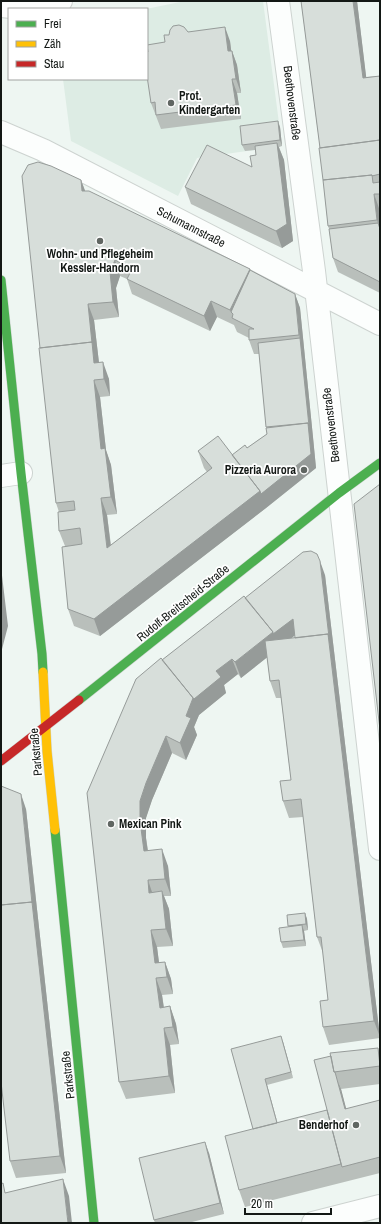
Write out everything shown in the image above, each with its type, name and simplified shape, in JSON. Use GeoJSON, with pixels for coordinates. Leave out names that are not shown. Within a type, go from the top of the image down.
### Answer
{"type":"FeatureCollection","features":[{"type":"Feature","properties":{"kind":"street"},"geometry":{"type":"LineString","coordinates":[[1,6],[22,8],[61,1]]}},
{"type":"Feature","properties":{"kind":"street","name":"Beethovenstraße"},"geometry":{"type":"LineString","coordinates":[[278,1],[316,291],[378,818],[380,849]]}},
{"type":"Feature","properties":{"kind":"street","name":"Schumannstraße"},"geometry":{"type":"LineString","coordinates":[[1,132],[43,150],[380,324]]}},
{"type":"Feature","properties":{"kind":"street","name":"Parkstraße"},"geometry":{"type":"LineString","coordinates":[[1,280],[11,474],[42,654],[45,727],[94,1223]]}},
{"type":"Feature","properties":{"kind":"street","name":"Rudolf-Breitscheid-Straße"},"geometry":{"type":"LineString","coordinates":[[1,761],[339,493],[380,463]]}},
{"type":"Feature","properties":{"kind":"street"},"geometry":{"type":"LineString","coordinates":[[314,1223],[380,1206]]}},
{"type":"Feature","properties":{"kind":"shaded area","name":"Prot. Kindergarten"},"geometry":{"type":"Polygon","coordinates":[[[185,1],[263,1],[282,146],[197,158],[178,196],[71,141],[63,80],[148,80],[148,9],[185,1]]]}},
{"type":"Feature","properties":{"kind":"building"},"geometry":{"type":"Polygon","coordinates":[[[301,1],[353,1],[363,78],[380,76],[380,140],[320,148],[301,1]]]}},
{"type":"Feature","properties":{"kind":"building"},"geometry":{"type":"Polygon","coordinates":[[[179,25],[184,27],[188,32],[225,27],[228,51],[232,51],[236,79],[232,79],[236,105],[156,115],[155,102],[151,103],[148,80],[148,45],[165,42],[164,35],[169,35],[173,26],[179,25]]]}},
{"type":"Feature","properties":{"kind":"building"},"geometry":{"type":"Polygon","coordinates":[[[278,121],[280,140],[242,145],[240,126],[278,121]]]}},
{"type":"Feature","properties":{"kind":"building"},"geometry":{"type":"Polygon","coordinates":[[[380,140],[380,174],[323,180],[319,148],[380,140]]]}},
{"type":"Feature","properties":{"kind":"building"},"geometry":{"type":"Polygon","coordinates":[[[277,143],[287,224],[276,231],[185,187],[207,145],[252,167],[250,156],[256,155],[255,146],[277,143]]]}},
{"type":"Feature","properties":{"kind":"building","name":"Wohn- und Pflegeheim Kessler-Handorn"},"geometry":{"type":"Polygon","coordinates":[[[38,162],[51,166],[81,180],[82,191],[89,191],[250,269],[230,310],[211,301],[204,316],[127,279],[132,269],[115,260],[110,272],[113,302],[88,304],[92,342],[40,348],[22,176],[28,165],[38,162]]]}},
{"type":"Feature","properties":{"kind":"building"},"geometry":{"type":"Polygon","coordinates":[[[372,175],[373,183],[380,182],[380,194],[374,194],[377,220],[328,226],[323,180],[372,175]]]}},
{"type":"Feature","properties":{"kind":"building"},"geometry":{"type":"Polygon","coordinates":[[[378,223],[380,229],[380,282],[333,258],[329,229],[378,223]]]}},
{"type":"Feature","properties":{"kind":"building"},"geometry":{"type":"Polygon","coordinates":[[[250,270],[295,294],[299,335],[249,340],[249,329],[254,329],[232,318],[233,314],[231,312],[250,270]]]}},
{"type":"Feature","properties":{"kind":"building"},"geometry":{"type":"Polygon","coordinates":[[[300,338],[309,426],[308,423],[266,427],[258,343],[300,338]]]}},
{"type":"Feature","properties":{"kind":"building"},"geometry":{"type":"Polygon","coordinates":[[[92,342],[94,363],[103,362],[104,379],[94,380],[101,449],[105,448],[111,497],[101,498],[107,548],[212,468],[198,451],[218,436],[260,491],[94,619],[68,609],[62,547],[82,544],[80,528],[59,531],[58,512],[75,510],[74,501],[56,503],[39,348],[92,342]]]}},
{"type":"Feature","properties":{"kind":"building"},"geometry":{"type":"Polygon","coordinates":[[[308,423],[311,454],[261,494],[232,455],[245,445],[247,448],[267,434],[266,428],[308,423]]]}},
{"type":"Feature","properties":{"kind":"building"},"geometry":{"type":"Polygon","coordinates":[[[380,484],[380,730],[354,504],[380,484]]]}},
{"type":"Feature","properties":{"kind":"building"},"geometry":{"type":"Polygon","coordinates":[[[311,551],[317,554],[320,561],[329,637],[328,634],[295,638],[293,619],[273,634],[273,632],[245,598],[303,552],[311,551]]]}},
{"type":"Feature","properties":{"kind":"building"},"geometry":{"type":"Polygon","coordinates":[[[244,596],[273,632],[235,662],[232,659],[216,671],[221,677],[194,699],[162,660],[244,596]]]}},
{"type":"Feature","properties":{"kind":"building"},"geometry":{"type":"Polygon","coordinates":[[[328,634],[374,1021],[323,1027],[320,1001],[328,1000],[321,937],[317,937],[301,799],[283,801],[280,781],[291,780],[279,680],[270,681],[265,641],[328,634]]]}},
{"type":"Feature","properties":{"kind":"building"},"geometry":{"type":"Polygon","coordinates":[[[161,658],[193,698],[186,716],[191,718],[180,743],[166,736],[140,801],[140,821],[144,851],[162,849],[165,879],[148,880],[149,893],[162,891],[166,929],[151,930],[155,963],[165,962],[167,977],[156,978],[160,1008],[170,1006],[173,1027],[164,1028],[169,1076],[119,1082],[87,793],[136,679],[161,658]]]}},
{"type":"Feature","properties":{"kind":"building"},"geometry":{"type":"Polygon","coordinates":[[[1,786],[21,794],[32,902],[1,905],[1,786]]]}},
{"type":"Feature","properties":{"kind":"building"},"geometry":{"type":"Polygon","coordinates":[[[32,902],[60,1156],[10,1161],[1,1082],[1,905],[32,902]]]}},
{"type":"Feature","properties":{"kind":"building"},"geometry":{"type":"Polygon","coordinates":[[[305,913],[306,924],[288,926],[287,915],[305,913]]]}},
{"type":"Feature","properties":{"kind":"building"},"geometry":{"type":"Polygon","coordinates":[[[302,925],[304,940],[281,942],[279,928],[302,925]]]}},
{"type":"Feature","properties":{"kind":"building"},"geometry":{"type":"Polygon","coordinates":[[[281,1036],[291,1072],[265,1079],[277,1123],[253,1129],[231,1049],[281,1036]]]}},
{"type":"Feature","properties":{"kind":"building"},"geometry":{"type":"Polygon","coordinates":[[[378,1048],[380,1066],[334,1072],[330,1053],[378,1048]]]}},
{"type":"Feature","properties":{"kind":"building","name":"Benderhof"},"geometry":{"type":"Polygon","coordinates":[[[331,1056],[345,1109],[380,1100],[380,1157],[342,1167],[314,1060],[331,1056]]]}},
{"type":"Feature","properties":{"kind":"building"},"geometry":{"type":"Polygon","coordinates":[[[327,1110],[341,1164],[239,1190],[225,1136],[327,1110]]]}},
{"type":"Feature","properties":{"kind":"building"},"geometry":{"type":"Polygon","coordinates":[[[205,1142],[220,1203],[154,1220],[139,1158],[205,1142]]]}},
{"type":"Feature","properties":{"kind":"building"},"geometry":{"type":"Polygon","coordinates":[[[63,1179],[68,1223],[1,1223],[1,1184],[3,1183],[5,1193],[63,1179]]]}},
{"type":"Feature","properties":{"kind":"traffic: fast"},"geometry":{"type":"LineString","coordinates":[[1,280],[43,672]]}},
{"type":"Feature","properties":{"kind":"traffic: fast"},"geometry":{"type":"LineString","coordinates":[[79,700],[339,493],[380,463]]}},
{"type":"Feature","properties":{"kind":"traffic: fast"},"geometry":{"type":"LineString","coordinates":[[55,830],[94,1223]]}},
{"type":"Feature","properties":{"kind":"traffic: slow"},"geometry":{"type":"LineString","coordinates":[[43,672],[47,751],[55,830]]}},
{"type":"Feature","properties":{"kind":"traffic: jam"},"geometry":{"type":"LineString","coordinates":[[1,761],[79,700]]}},
{"type":"Feature","properties":{"kind":"place","name":"Prot. Kindergarten"},"geometry":{"type":"Point","coordinates":[171,103]}},
{"type":"Feature","properties":{"kind":"place","name":"Wohn- und Pflegeheim Kessler-Handorn"},"geometry":{"type":"Point","coordinates":[100,241]}},
{"type":"Feature","properties":{"kind":"place","name":"Pizzeria Aurora"},"geometry":{"type":"Point","coordinates":[304,470]}},
{"type":"Feature","properties":{"kind":"place","name":"Mexican Pink"},"geometry":{"type":"Point","coordinates":[111,824]}},
{"type":"Feature","properties":{"kind":"place","name":"Benderhof"},"geometry":{"type":"Point","coordinates":[356,1125]}}]}
